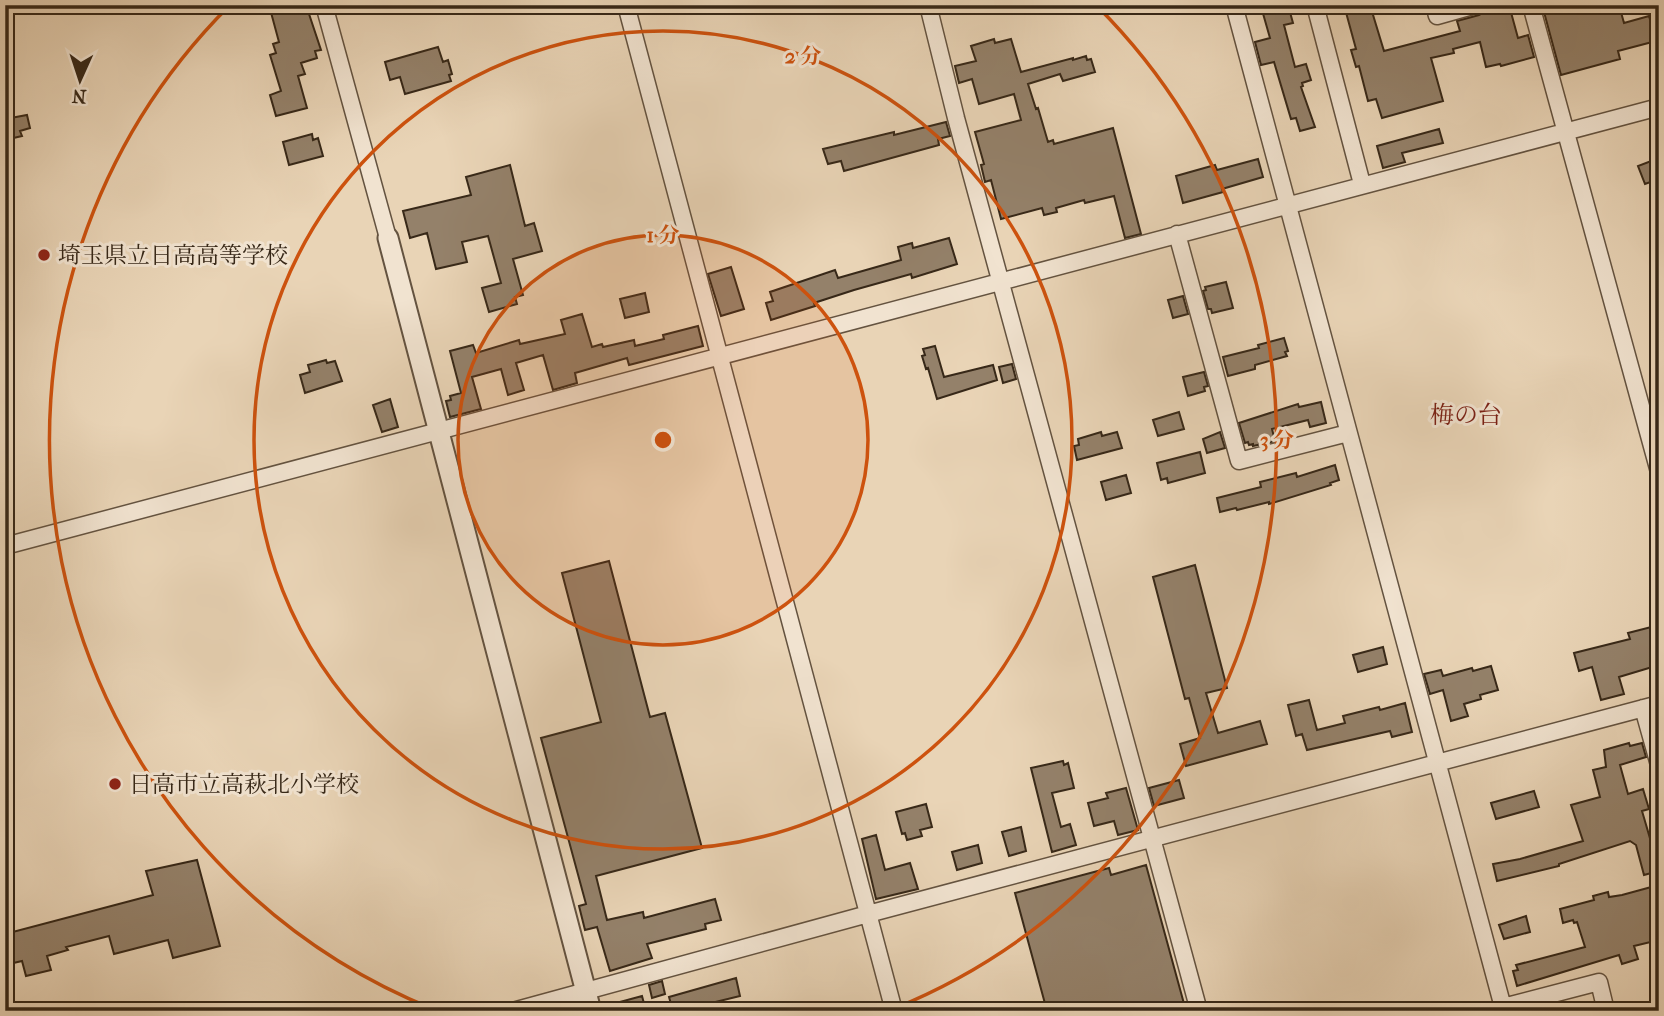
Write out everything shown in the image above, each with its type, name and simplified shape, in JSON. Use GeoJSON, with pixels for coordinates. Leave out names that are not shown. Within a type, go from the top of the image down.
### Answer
{"type":"FeatureCollection","features":[{"type":"Feature","properties":{"kind":"street"},"geometry":{"type":"LineString","coordinates":[[324,5],[588,1001]]}},
{"type":"Feature","properties":{"kind":"street"},"geometry":{"type":"LineString","coordinates":[[626,5],[894,1011]]}},
{"type":"Feature","properties":{"kind":"street"},"geometry":{"type":"LineString","coordinates":[[928,5],[1199,1011]]}},
{"type":"Feature","properties":{"kind":"street"},"geometry":{"type":"LineString","coordinates":[[1234,5],[1503,1009],[1599,982],[1606,1011]]}},
{"type":"Feature","properties":{"kind":"street"},"geometry":{"type":"LineString","coordinates":[[1315,5],[1362,184]]}},
{"type":"Feature","properties":{"kind":"street"},"geometry":{"type":"LineString","coordinates":[[1434,5],[1437,16],[1476,5]]}},
{"type":"Feature","properties":{"kind":"street"},"geometry":{"type":"LineString","coordinates":[[1531,5],[1659,472]]}},
{"type":"Feature","properties":{"kind":"street"},"geometry":{"type":"LineString","coordinates":[[5,546],[1659,107]]}},
{"type":"Feature","properties":{"kind":"street"},"geometry":{"type":"LineString","coordinates":[[1177,234],[1239,461],[1348,433]]}},
{"type":"Feature","properties":{"kind":"street"},"geometry":{"type":"LineString","coordinates":[[513,1011],[588,1001],[867,914],[1651,706],[1659,765]]}},
{"type":"Feature","properties":{"kind":"building"},"geometry":{"type":"Polygon","coordinates":[[[269,5],[306,5],[321,50],[315,51],[317,58],[301,63],[305,74],[298,76],[307,108],[276,116],[270,95],[281,91],[270,55],[276,53],[273,44],[279,42],[269,5]]]}},
{"type":"Feature","properties":{"kind":"building"},"geometry":{"type":"Polygon","coordinates":[[[1288,5],[1293,23],[1284,25],[1295,67],[1306,64],[1311,80],[1302,83],[1301,87],[1315,127],[1300,131],[1296,118],[1291,119],[1274,62],[1261,65],[1255,42],[1270,38],[1262,10],[1288,5]]]}},
{"type":"Feature","properties":{"kind":"building"},"geometry":{"type":"Polygon","coordinates":[[[1344,5],[1370,5],[1384,51],[1460,31],[1457,21],[1479,15],[1484,12],[1486,5],[1509,5],[1518,38],[1528,35],[1534,57],[1486,67],[1480,42],[1453,49],[1454,53],[1431,58],[1443,101],[1382,118],[1376,99],[1368,101],[1359,66],[1356,67],[1351,50],[1356,49],[1344,5]]]}},
{"type":"Feature","properties":{"kind":"building"},"geometry":{"type":"Polygon","coordinates":[[[1572,5],[1619,5],[1624,23],[1649,16],[1656,41],[1618,51],[1620,59],[1561,75],[1544,12],[1572,5]]]}},
{"type":"Feature","properties":{"kind":"building"},"geometry":{"type":"Polygon","coordinates":[[[994,39],[995,43],[1011,39],[1021,72],[1073,58],[1086,56],[1087,60],[1091,59],[1095,72],[1063,81],[1060,74],[1028,84],[1048,142],[1053,140],[1054,144],[1113,128],[1141,234],[1125,238],[1114,196],[1085,203],[1084,200],[1056,208],[1057,212],[1044,215],[1042,208],[1001,219],[991,180],[985,182],[981,165],[984,164],[975,132],[1021,120],[1014,94],[979,104],[972,79],[959,83],[955,66],[976,61],[971,46],[994,39]]]}},
{"type":"Feature","properties":{"kind":"building"},"geometry":{"type":"Polygon","coordinates":[[[438,47],[443,62],[448,60],[451,81],[405,94],[400,77],[390,80],[385,62],[438,47]]]}},
{"type":"Feature","properties":{"kind":"building"},"geometry":{"type":"Polygon","coordinates":[[[27,115],[30,128],[20,131],[22,136],[5,140],[5,119],[27,115]]]}},
{"type":"Feature","properties":{"kind":"building"},"geometry":{"type":"Polygon","coordinates":[[[946,122],[950,136],[938,139],[939,145],[844,171],[841,161],[828,164],[823,149],[894,132],[894,135],[946,122]]]}},
{"type":"Feature","properties":{"kind":"building"},"geometry":{"type":"Polygon","coordinates":[[[1439,129],[1443,143],[1402,153],[1405,162],[1383,168],[1377,146],[1439,129]]]}},
{"type":"Feature","properties":{"kind":"building"},"geometry":{"type":"Polygon","coordinates":[[[312,134],[313,140],[318,138],[323,156],[289,165],[283,142],[312,134]]]}},
{"type":"Feature","properties":{"kind":"building"},"geometry":{"type":"Polygon","coordinates":[[[1659,158],[1659,179],[1645,184],[1638,166],[1659,158]]]}},
{"type":"Feature","properties":{"kind":"building"},"geometry":{"type":"Polygon","coordinates":[[[1258,159],[1263,177],[1183,203],[1176,176],[1215,165],[1217,170],[1258,159]]]}},
{"type":"Feature","properties":{"kind":"building"},"geometry":{"type":"Polygon","coordinates":[[[510,165],[525,226],[534,223],[542,251],[513,259],[523,295],[515,297],[517,304],[489,312],[482,288],[501,283],[488,236],[462,242],[467,262],[436,269],[427,233],[410,238],[403,211],[471,195],[466,177],[510,165]]]}},
{"type":"Feature","properties":{"kind":"building"},"geometry":{"type":"Polygon","coordinates":[[[949,238],[957,264],[912,278],[911,274],[854,290],[771,320],[766,303],[773,301],[770,292],[835,270],[838,278],[901,260],[898,247],[912,243],[913,248],[949,238]]]}},
{"type":"Feature","properties":{"kind":"building"},"geometry":{"type":"Polygon","coordinates":[[[731,267],[744,309],[721,316],[708,274],[731,267]]]}},
{"type":"Feature","properties":{"kind":"building"},"geometry":{"type":"Polygon","coordinates":[[[1226,282],[1233,308],[1212,313],[1211,309],[1208,309],[1203,291],[1206,290],[1205,287],[1226,282]]]}},
{"type":"Feature","properties":{"kind":"building"},"geometry":{"type":"Polygon","coordinates":[[[645,293],[649,312],[625,318],[620,299],[645,293]]]}},
{"type":"Feature","properties":{"kind":"building"},"geometry":{"type":"Polygon","coordinates":[[[1183,296],[1188,314],[1173,318],[1168,300],[1183,296]]]}},
{"type":"Feature","properties":{"kind":"building"},"geometry":{"type":"Polygon","coordinates":[[[582,314],[592,347],[634,340],[635,346],[664,339],[663,335],[698,326],[703,346],[629,365],[627,358],[575,373],[577,383],[553,390],[543,355],[516,363],[524,390],[508,395],[501,369],[472,377],[481,409],[450,417],[446,401],[451,400],[450,396],[461,393],[450,351],[473,345],[476,353],[519,340],[520,344],[565,334],[561,320],[582,314]]]}},
{"type":"Feature","properties":{"kind":"building"},"geometry":{"type":"Polygon","coordinates":[[[1284,338],[1287,356],[1228,376],[1223,357],[1259,348],[1258,345],[1284,338]]]}},
{"type":"Feature","properties":{"kind":"building"},"geometry":{"type":"Polygon","coordinates":[[[935,346],[944,377],[993,365],[997,380],[937,399],[922,356],[925,355],[923,349],[935,346]]]}},
{"type":"Feature","properties":{"kind":"building"},"geometry":{"type":"Polygon","coordinates":[[[326,360],[327,363],[335,361],[342,381],[305,393],[300,375],[310,372],[308,365],[326,360]]]}},
{"type":"Feature","properties":{"kind":"building"},"geometry":{"type":"Polygon","coordinates":[[[1012,364],[1016,379],[1003,383],[999,367],[1012,364]]]}},
{"type":"Feature","properties":{"kind":"building"},"geometry":{"type":"Polygon","coordinates":[[[1204,372],[1208,386],[1204,387],[1205,391],[1188,396],[1183,377],[1204,372]]]}},
{"type":"Feature","properties":{"kind":"building"},"geometry":{"type":"Polygon","coordinates":[[[390,399],[398,427],[382,432],[373,405],[390,399]]]}},
{"type":"Feature","properties":{"kind":"building"},"geometry":{"type":"Polygon","coordinates":[[[1321,402],[1326,423],[1310,427],[1308,420],[1272,429],[1275,441],[1253,446],[1245,443],[1239,423],[1298,404],[1299,407],[1321,402]]]}},
{"type":"Feature","properties":{"kind":"building"},"geometry":{"type":"Polygon","coordinates":[[[1179,412],[1184,429],[1158,436],[1153,420],[1179,412]]]}},
{"type":"Feature","properties":{"kind":"building"},"geometry":{"type":"Polygon","coordinates":[[[1101,432],[1102,436],[1117,432],[1122,448],[1077,460],[1074,446],[1079,445],[1078,439],[1101,432]]]}},
{"type":"Feature","properties":{"kind":"building"},"geometry":{"type":"Polygon","coordinates":[[[1220,432],[1225,448],[1207,453],[1203,439],[1220,432]]]}},
{"type":"Feature","properties":{"kind":"building"},"geometry":{"type":"Polygon","coordinates":[[[1200,452],[1205,473],[1168,483],[1167,478],[1161,480],[1157,463],[1200,452]]]}},
{"type":"Feature","properties":{"kind":"building"},"geometry":{"type":"Polygon","coordinates":[[[1335,465],[1339,480],[1330,483],[1331,485],[1269,504],[1220,512],[1217,498],[1261,487],[1260,482],[1296,473],[1297,477],[1335,465]]]}},
{"type":"Feature","properties":{"kind":"building"},"geometry":{"type":"Polygon","coordinates":[[[1126,475],[1131,493],[1106,500],[1101,482],[1126,475]]]}},
{"type":"Feature","properties":{"kind":"building"},"geometry":{"type":"Polygon","coordinates":[[[609,561],[650,717],[665,713],[702,848],[596,876],[607,920],[643,912],[644,918],[715,899],[721,920],[705,924],[706,929],[647,944],[652,958],[610,971],[597,927],[585,930],[579,906],[586,904],[541,738],[601,722],[562,573],[609,561]]]}},
{"type":"Feature","properties":{"kind":"building"},"geometry":{"type":"Polygon","coordinates":[[[1195,565],[1227,688],[1206,693],[1218,733],[1260,721],[1267,744],[1186,766],[1180,744],[1200,738],[1189,698],[1185,699],[1153,577],[1195,565]]]}},
{"type":"Feature","properties":{"kind":"building"},"geometry":{"type":"Polygon","coordinates":[[[1659,625],[1659,665],[1619,677],[1624,694],[1601,700],[1592,667],[1579,671],[1574,653],[1630,639],[1628,633],[1659,625]]]}},
{"type":"Feature","properties":{"kind":"building"},"geometry":{"type":"Polygon","coordinates":[[[1383,647],[1387,664],[1358,672],[1353,655],[1383,647]]]}},
{"type":"Feature","properties":{"kind":"building"},"geometry":{"type":"Polygon","coordinates":[[[1491,666],[1498,690],[1480,695],[1481,699],[1464,704],[1468,716],[1451,721],[1443,690],[1430,694],[1424,674],[1441,670],[1443,676],[1491,666]]]}},
{"type":"Feature","properties":{"kind":"building"},"geometry":{"type":"Polygon","coordinates":[[[1309,700],[1317,730],[1345,723],[1343,716],[1405,703],[1412,732],[1392,737],[1390,731],[1307,750],[1302,734],[1296,736],[1288,705],[1309,700]]]}},
{"type":"Feature","properties":{"kind":"building"},"geometry":{"type":"Polygon","coordinates":[[[1629,743],[1630,746],[1642,743],[1646,757],[1620,765],[1628,794],[1643,789],[1649,809],[1642,811],[1654,852],[1659,851],[1659,871],[1644,875],[1636,845],[1630,841],[1559,866],[1497,881],[1493,864],[1583,841],[1571,805],[1600,797],[1593,770],[1606,767],[1604,750],[1629,743]]]}},
{"type":"Feature","properties":{"kind":"building"},"geometry":{"type":"Polygon","coordinates":[[[1063,761],[1064,765],[1068,763],[1074,788],[1052,793],[1061,827],[1070,824],[1076,845],[1052,852],[1031,768],[1063,761]]]}},
{"type":"Feature","properties":{"kind":"building"},"geometry":{"type":"Polygon","coordinates":[[[1179,780],[1184,798],[1154,806],[1149,788],[1179,780]]]}},
{"type":"Feature","properties":{"kind":"building"},"geometry":{"type":"Polygon","coordinates":[[[1126,788],[1138,830],[1118,835],[1114,821],[1094,826],[1088,803],[1108,798],[1106,793],[1126,788]]]}},
{"type":"Feature","properties":{"kind":"building"},"geometry":{"type":"Polygon","coordinates":[[[1534,791],[1539,807],[1496,819],[1491,803],[1534,791]]]}},
{"type":"Feature","properties":{"kind":"building"},"geometry":{"type":"Polygon","coordinates":[[[926,804],[932,827],[920,830],[922,836],[907,840],[905,833],[902,834],[896,812],[926,804]]]}},
{"type":"Feature","properties":{"kind":"building"},"geometry":{"type":"Polygon","coordinates":[[[1021,827],[1026,851],[1009,856],[1002,832],[1021,827]]]}},
{"type":"Feature","properties":{"kind":"building"},"geometry":{"type":"Polygon","coordinates":[[[876,835],[885,870],[910,863],[918,889],[876,899],[862,839],[876,835]]]}},
{"type":"Feature","properties":{"kind":"building"},"geometry":{"type":"Polygon","coordinates":[[[978,845],[982,863],[957,870],[952,852],[978,845]]]}},
{"type":"Feature","properties":{"kind":"building"},"geometry":{"type":"Polygon","coordinates":[[[197,860],[220,946],[173,958],[168,940],[114,954],[109,936],[66,947],[68,950],[47,956],[51,970],[26,976],[22,961],[5,965],[5,934],[153,895],[146,871],[197,860]]]}},
{"type":"Feature","properties":{"kind":"building"},"geometry":{"type":"Polygon","coordinates":[[[1146,865],[1186,1011],[1047,1011],[1015,893],[1109,868],[1111,875],[1146,865]]]}},
{"type":"Feature","properties":{"kind":"building"},"geometry":{"type":"Polygon","coordinates":[[[1655,886],[1659,897],[1659,940],[1634,946],[1638,959],[1622,964],[1619,955],[1517,986],[1513,971],[1518,970],[1516,965],[1585,947],[1577,922],[1574,923],[1573,920],[1563,923],[1560,909],[1594,900],[1593,896],[1608,892],[1609,897],[1655,886]]]}},
{"type":"Feature","properties":{"kind":"building"},"geometry":{"type":"Polygon","coordinates":[[[1526,916],[1530,932],[1504,939],[1499,925],[1526,916]]]}},
{"type":"Feature","properties":{"kind":"building"},"geometry":{"type":"Polygon","coordinates":[[[736,978],[740,996],[699,1006],[700,1011],[673,1011],[669,997],[736,978]]]}},
{"type":"Feature","properties":{"kind":"building"},"geometry":{"type":"Polygon","coordinates":[[[662,981],[665,994],[652,998],[649,985],[662,981]]]}},
{"type":"Feature","properties":{"kind":"building"},"geometry":{"type":"Polygon","coordinates":[[[642,996],[646,1011],[605,1011],[605,1006],[642,996]]]}},
{"type":"Feature","properties":{"kind":"place","name":"埼玉県立日高高等学校"},"geometry":{"type":"Point","coordinates":[44,255]}},
{"type":"Feature","properties":{"kind":"place","name":"日高市立高萩北小学校"},"geometry":{"type":"Point","coordinates":[115,784]}},
{"type":"Feature","properties":{"kind":"district","name":"梅の台"},"geometry":{"type":"Point","coordinates":[1466,415]}}]}
